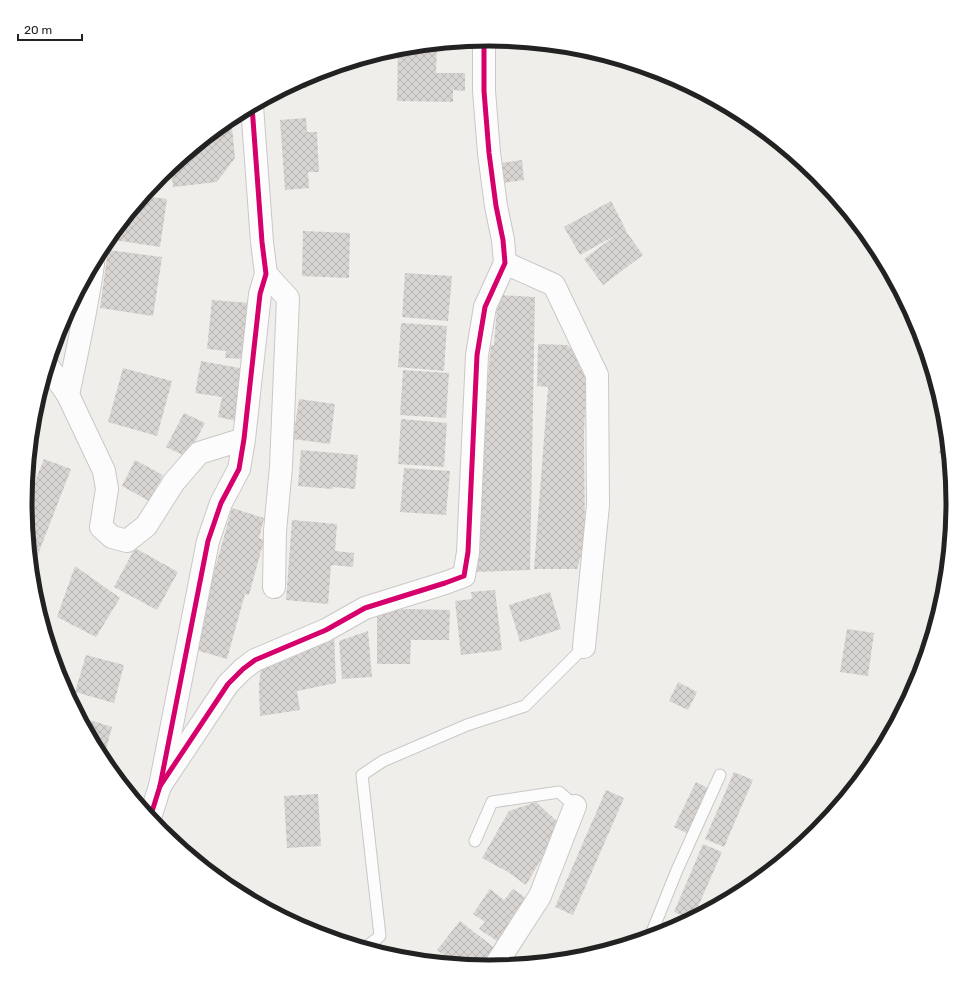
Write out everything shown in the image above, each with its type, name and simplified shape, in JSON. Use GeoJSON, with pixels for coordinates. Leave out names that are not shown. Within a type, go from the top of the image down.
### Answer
{"type":"FeatureCollection","features":[{"type":"Feature","properties":{"kind":"street"},"geometry":{"type":"LineString","coordinates":[[160,786],[228,684],[243,669],[255,660],[326,630],[365,608],[464,576],[468,552],[477,355],[485,307],[505,263],[503,240],[488,153],[484,91],[484,46]]}},
{"type":"Feature","properties":{"kind":"street"},"geometry":{"type":"LineString","coordinates":[[152,812],[160,786],[208,541],[221,503],[239,469],[244,439],[260,294],[266,274],[262,242],[252,112]]}},
{"type":"Feature","properties":{"kind":"street"},"geometry":{"type":"LineString","coordinates":[[505,263],[554,285],[598,374],[598,505],[584,647]]}},
{"type":"Feature","properties":{"kind":"street"},"geometry":{"type":"LineString","coordinates":[[266,274],[288,298],[281,467],[275,531],[274,587]]}},
{"type":"Feature","properties":{"kind":"street"},"geometry":{"type":"LineString","coordinates":[[68,395],[92,277]]}},
{"type":"Feature","properties":{"kind":"street"},"geometry":{"type":"LineString","coordinates":[[52,371],[68,395],[104,471],[107,489],[101,527],[112,537],[127,541],[146,526],[174,482],[199,453],[244,439]]}},
{"type":"Feature","properties":{"kind":"street"},"geometry":{"type":"LineString","coordinates":[[499,960],[540,896],[575,806]]}},
{"type":"Feature","properties":{"kind":"lane"},"geometry":{"type":"LineString","coordinates":[[369,944],[380,936],[362,775],[383,761],[460,728],[526,706],[584,647]]}},
{"type":"Feature","properties":{"kind":"lane"},"geometry":{"type":"LineString","coordinates":[[653,930],[676,870],[720,775]]}},
{"type":"Feature","properties":{"kind":"lane"},"geometry":{"type":"LineString","coordinates":[[476,841],[492,802],[559,792],[575,806]]}},
{"type":"Feature","properties":{"kind":"building"},"geometry":{"type":"Polygon","coordinates":[[[437,48],[436,73],[465,73],[465,91],[453,90],[453,102],[397,101],[398,55],[437,48]]]}},
{"type":"Feature","properties":{"kind":"building"},"geometry":{"type":"Polygon","coordinates":[[[307,83],[307,88],[296,88],[307,83]]]}},
{"type":"Feature","properties":{"kind":"building"},"geometry":{"type":"Polygon","coordinates":[[[306,118],[307,132],[317,132],[319,172],[308,172],[309,188],[285,190],[280,120],[306,118]]]}},
{"type":"Feature","properties":{"kind":"building"},"geometry":{"type":"Polygon","coordinates":[[[232,125],[235,158],[217,182],[173,187],[172,174],[211,140],[232,125]]]}},
{"type":"Feature","properties":{"kind":"building"},"geometry":{"type":"Polygon","coordinates":[[[522,160],[524,180],[502,183],[500,163],[522,160]]]}},
{"type":"Feature","properties":{"kind":"building"},"geometry":{"type":"Polygon","coordinates":[[[150,197],[167,199],[160,247],[115,240],[150,197]]]}},
{"type":"Feature","properties":{"kind":"building"},"geometry":{"type":"Polygon","coordinates":[[[611,201],[625,230],[643,255],[603,285],[584,259],[616,235],[580,255],[564,227],[611,201]]]}},
{"type":"Feature","properties":{"kind":"building"},"geometry":{"type":"Polygon","coordinates":[[[303,231],[350,233],[349,278],[302,276],[303,231]]]}},
{"type":"Feature","properties":{"kind":"building"},"geometry":{"type":"Polygon","coordinates":[[[108,250],[162,257],[153,316],[100,308],[108,250]]]}},
{"type":"Feature","properties":{"kind":"building"},"geometry":{"type":"Polygon","coordinates":[[[405,273],[452,276],[448,321],[402,317],[405,273]]]}},
{"type":"Feature","properties":{"kind":"building"},"geometry":{"type":"Polygon","coordinates":[[[498,295],[535,297],[530,570],[476,572],[481,523],[483,428],[491,345],[494,345],[498,295]]]}},
{"type":"Feature","properties":{"kind":"building"},"geometry":{"type":"Polygon","coordinates":[[[212,300],[250,303],[245,359],[225,358],[226,351],[207,349],[212,300]]]}},
{"type":"Feature","properties":{"kind":"building"},"geometry":{"type":"Polygon","coordinates":[[[401,323],[447,326],[444,371],[398,367],[401,323]]]}},
{"type":"Feature","properties":{"kind":"building"},"geometry":{"type":"Polygon","coordinates":[[[538,344],[567,345],[585,361],[585,541],[577,569],[534,569],[548,387],[537,386],[538,344]]]}},
{"type":"Feature","properties":{"kind":"building"},"geometry":{"type":"Polygon","coordinates":[[[201,361],[245,369],[236,421],[218,417],[222,397],[195,393],[201,361]]]}},
{"type":"Feature","properties":{"kind":"building"},"geometry":{"type":"Polygon","coordinates":[[[123,368],[172,381],[157,436],[108,422],[123,368]]]}},
{"type":"Feature","properties":{"kind":"building"},"geometry":{"type":"Polygon","coordinates":[[[403,370],[449,373],[446,418],[400,415],[403,370]]]}},
{"type":"Feature","properties":{"kind":"building"},"geometry":{"type":"Polygon","coordinates":[[[299,399],[335,404],[330,444],[293,439],[299,399]]]}},
{"type":"Feature","properties":{"kind":"building"},"geometry":{"type":"Polygon","coordinates":[[[184,413],[205,423],[187,457],[166,447],[184,413]]]}},
{"type":"Feature","properties":{"kind":"building"},"geometry":{"type":"Polygon","coordinates":[[[401,419],[447,423],[444,467],[398,464],[401,419]]]}},
{"type":"Feature","properties":{"kind":"building"},"geometry":{"type":"Polygon","coordinates":[[[942,439],[944,454],[939,453],[942,439]]]}},
{"type":"Feature","properties":{"kind":"building"},"geometry":{"type":"Polygon","coordinates":[[[301,450],[358,455],[355,489],[333,487],[332,489],[298,486],[301,450]]]}},
{"type":"Feature","properties":{"kind":"building"},"geometry":{"type":"Polygon","coordinates":[[[44,459],[71,469],[36,560],[33,533],[33,487],[44,459]]]}},
{"type":"Feature","properties":{"kind":"building"},"geometry":{"type":"Polygon","coordinates":[[[135,460],[163,475],[149,501],[122,486],[135,460]]]}},
{"type":"Feature","properties":{"kind":"building"},"geometry":{"type":"Polygon","coordinates":[[[404,468],[450,471],[446,515],[400,512],[404,468]]]}},
{"type":"Feature","properties":{"kind":"building"},"geometry":{"type":"Polygon","coordinates":[[[232,508],[264,518],[259,538],[264,540],[249,595],[245,594],[227,659],[196,650],[204,623],[200,622],[232,508]]]}},
{"type":"Feature","properties":{"kind":"building"},"geometry":{"type":"Polygon","coordinates":[[[292,520],[337,524],[335,551],[354,553],[353,567],[331,565],[328,604],[286,600],[292,520]]]}},
{"type":"Feature","properties":{"kind":"building"},"geometry":{"type":"Polygon","coordinates":[[[135,548],[178,572],[157,610],[114,587],[135,548]]]}},
{"type":"Feature","properties":{"kind":"building"},"geometry":{"type":"Polygon","coordinates":[[[75,566],[120,598],[96,637],[57,617],[75,566]]]}},
{"type":"Feature","properties":{"kind":"building"},"geometry":{"type":"Polygon","coordinates":[[[495,590],[502,650],[461,655],[455,601],[472,599],[471,592],[495,590]]]}},
{"type":"Feature","properties":{"kind":"building"},"geometry":{"type":"Polygon","coordinates":[[[550,592],[561,629],[520,642],[509,605],[550,592]]]}},
{"type":"Feature","properties":{"kind":"building"},"geometry":{"type":"Polygon","coordinates":[[[409,609],[450,610],[449,640],[411,640],[410,664],[377,664],[377,611],[409,609]]]}},
{"type":"Feature","properties":{"kind":"building"},"geometry":{"type":"Polygon","coordinates":[[[847,629],[874,633],[868,676],[840,672],[847,629]]]}},
{"type":"Feature","properties":{"kind":"building"},"geometry":{"type":"Polygon","coordinates":[[[368,631],[372,677],[342,679],[339,641],[368,631]]]}},
{"type":"Feature","properties":{"kind":"building"},"geometry":{"type":"Polygon","coordinates":[[[334,635],[336,683],[297,691],[300,710],[260,716],[259,685],[261,668],[334,635]]]}},
{"type":"Feature","properties":{"kind":"building"},"geometry":{"type":"Polygon","coordinates":[[[86,655],[124,665],[114,703],[75,692],[86,655]]]}},
{"type":"Feature","properties":{"kind":"building"},"geometry":{"type":"Polygon","coordinates":[[[678,682],[697,692],[688,710],[669,701],[678,682]]]}},
{"type":"Feature","properties":{"kind":"building"},"geometry":{"type":"Polygon","coordinates":[[[86,719],[112,727],[105,751],[86,719]]]}},
{"type":"Feature","properties":{"kind":"building"},"geometry":{"type":"Polygon","coordinates":[[[734,772],[753,780],[724,847],[705,839],[734,772]]]}},
{"type":"Feature","properties":{"kind":"building"},"geometry":{"type":"Polygon","coordinates":[[[696,782],[716,792],[694,837],[674,827],[696,782]]]}},
{"type":"Feature","properties":{"kind":"building"},"geometry":{"type":"Polygon","coordinates":[[[606,790],[624,798],[573,915],[555,907],[606,790]]]}},
{"type":"Feature","properties":{"kind":"building"},"geometry":{"type":"Polygon","coordinates":[[[318,794],[321,846],[287,848],[284,796],[318,794]]]}},
{"type":"Feature","properties":{"kind":"building"},"geometry":{"type":"Polygon","coordinates":[[[536,802],[561,825],[526,885],[508,872],[482,858],[509,811],[536,802]]]}},
{"type":"Feature","properties":{"kind":"building"},"geometry":{"type":"Polygon","coordinates":[[[703,844],[722,852],[696,911],[684,917],[674,912],[703,844]]]}},
{"type":"Feature","properties":{"kind":"building"},"geometry":{"type":"Polygon","coordinates":[[[490,889],[504,900],[513,889],[532,902],[503,945],[479,929],[485,922],[473,914],[490,889]]]}},
{"type":"Feature","properties":{"kind":"building"},"geometry":{"type":"Polygon","coordinates":[[[460,921],[496,949],[487,960],[449,959],[437,950],[460,921]]]}},
{"type":"Feature","properties":{"kind":"cycle path"},"geometry":{"type":"LineString","coordinates":[[160,786],[228,684],[243,669],[255,660],[326,630],[365,608],[464,576],[468,552],[477,355],[485,307],[505,263],[503,240],[496,206],[489,153],[484,91],[484,46]]}},
{"type":"Feature","properties":{"kind":"cycle path"},"geometry":{"type":"LineString","coordinates":[[152,812],[160,786],[208,541],[221,503],[239,469],[244,439],[260,294],[266,274],[262,242],[252,112]]}}]}
